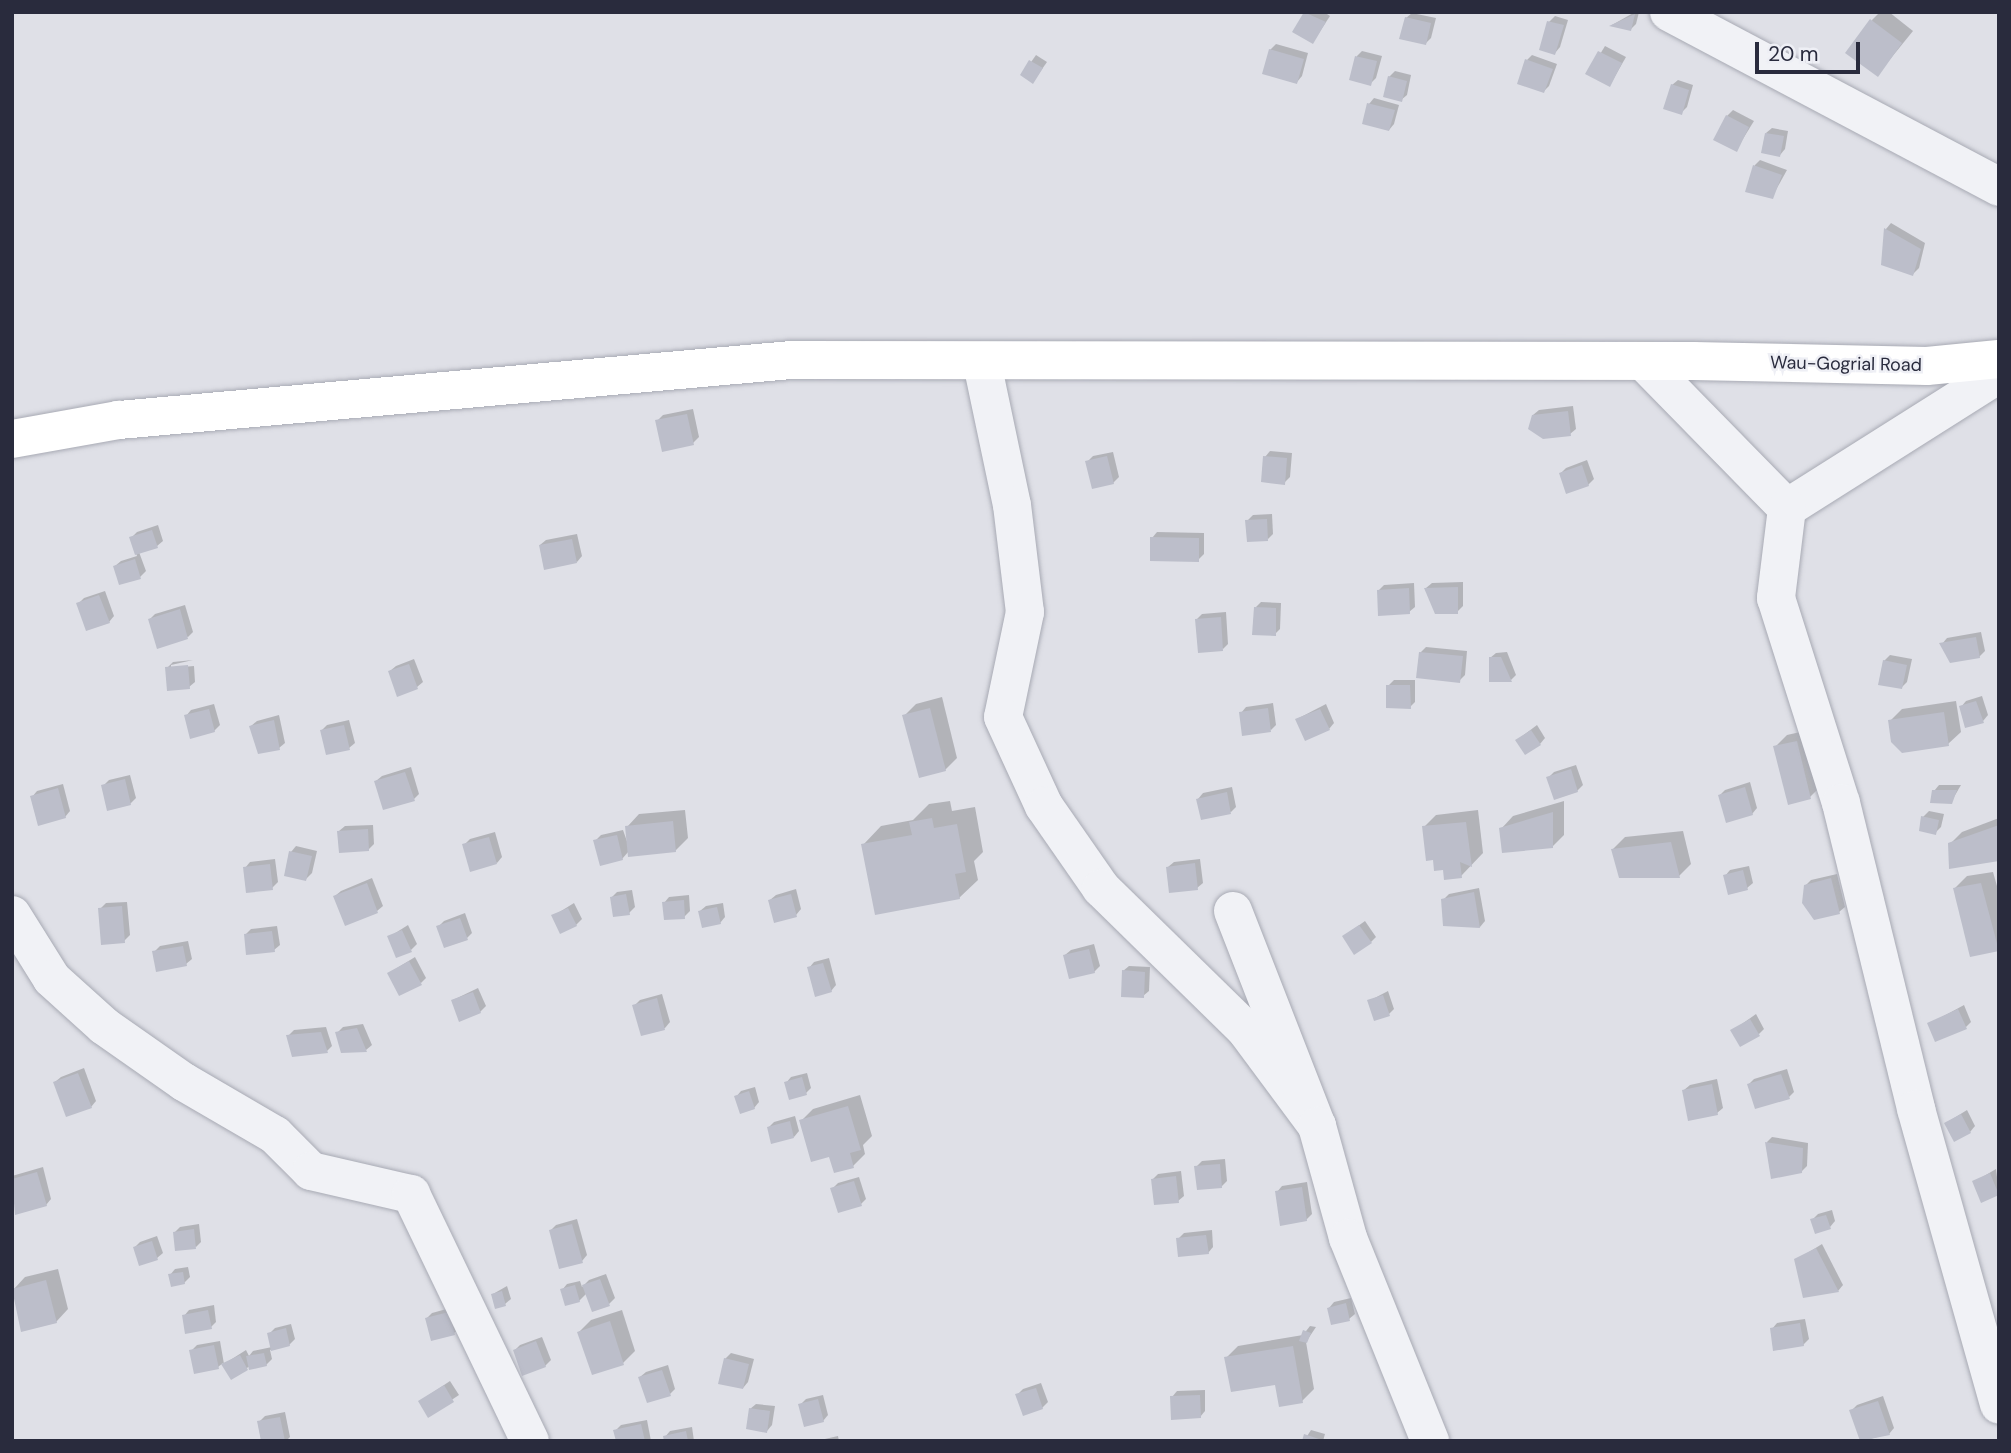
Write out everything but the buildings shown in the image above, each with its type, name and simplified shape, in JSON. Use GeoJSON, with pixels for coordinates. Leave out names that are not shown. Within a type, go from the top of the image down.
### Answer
{"type":"FeatureCollection","features":[{"type":"Feature","properties":{"kind":"main road","name":"Wau-Gogrial Road"},"geometry":{"type":"LineString","coordinates":[[12,439],[119,419],[791,360],[982,363],[1693,361],[1927,366],[1999,359]]}},
{"type":"Feature","properties":{"kind":"street"},"geometry":{"type":"LineString","coordinates":[[1670,12],[1999,187]]}},
{"type":"Feature","properties":{"kind":"street"},"geometry":{"type":"LineString","coordinates":[[1644,362],[1787,508]]}},
{"type":"Feature","properties":{"kind":"street"},"geometry":{"type":"LineString","coordinates":[[982,363],[1012,505],[1025,612],[1003,717],[1044,806],[1101,888],[1245,1029],[1317,1126]]}},
{"type":"Feature","properties":{"kind":"street"},"geometry":{"type":"LineString","coordinates":[[1787,508],[1999,374]]}},
{"type":"Feature","properties":{"kind":"street"},"geometry":{"type":"LineString","coordinates":[[1787,508],[1776,598],[1841,803],[1916,1109],[1999,1405]]}},
{"type":"Feature","properties":{"kind":"street"},"geometry":{"type":"LineString","coordinates":[[1233,911],[1317,1126],[1348,1238],[1430,1441]]}},
{"type":"Feature","properties":{"kind":"street"},"geometry":{"type":"LineString","coordinates":[[12,915],[52,979],[104,1026],[184,1082],[275,1136],[311,1171],[411,1194],[530,1441]]}}]}
